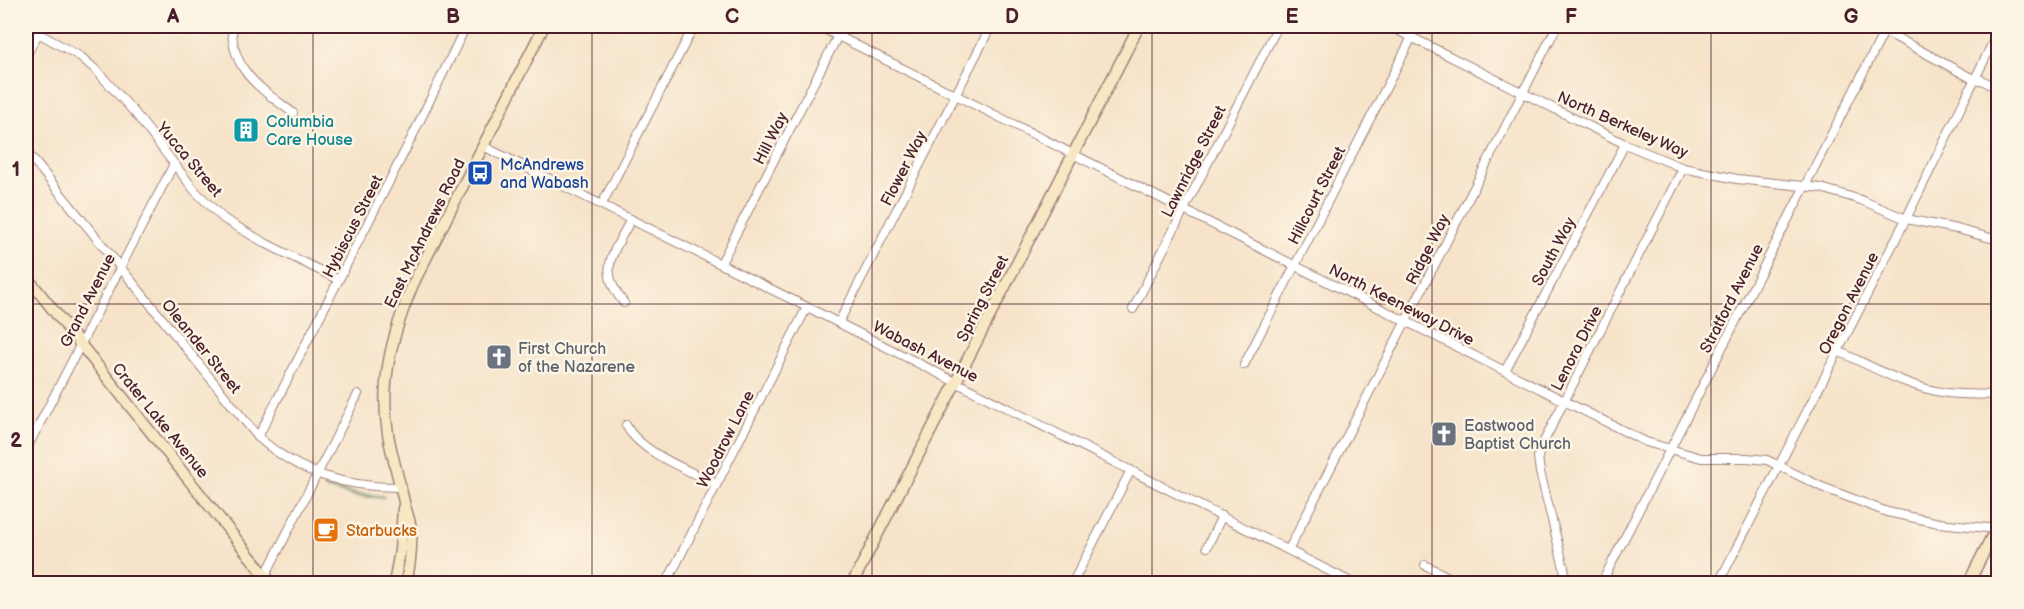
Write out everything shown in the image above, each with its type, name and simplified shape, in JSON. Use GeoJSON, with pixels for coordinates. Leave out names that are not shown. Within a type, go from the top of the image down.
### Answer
{"type":"FeatureCollection","features":[{"type":"Feature","properties":{"kind":"main road","name":"East McAndrews Road"},"geometry":{"type":"LineString","coordinates":[[406,584],[411,553],[411,527],[386,417],[386,378],[389,354],[398,322],[414,282],[544,26]]}},
{"type":"Feature","properties":{"kind":"main road","name":"Spring Street"},"geometry":{"type":"LineString","coordinates":[[852,584],[1139,26]]}},
{"type":"Feature","properties":{"kind":"main road","name":"Crater Lake Avenue"},"geometry":{"type":"LineString","coordinates":[[26,276],[266,581]]}},
{"type":"Feature","properties":{"kind":"main road","name":"East McAndrews Road"},"geometry":{"type":"LineString","coordinates":[[394,584],[400,550],[404,502]]}},
{"type":"Feature","properties":{"kind":"main road"},"geometry":{"type":"LineString","coordinates":[[1968,584],[1998,527]]}},
{"type":"Feature","properties":{"kind":"street"},"geometry":{"type":"LineString","coordinates":[[232,26],[234,51],[245,72],[255,83],[293,113]]}},
{"type":"Feature","properties":{"kind":"street","name":"Hybiscus Street"},"geometry":{"type":"LineString","coordinates":[[258,436],[339,280],[465,26]]}},
{"type":"Feature","properties":{"kind":"street"},"geometry":{"type":"LineString","coordinates":[[602,204],[694,26]]}},
{"type":"Feature","properties":{"kind":"street","name":"North Keeneway Drive"},"geometry":{"type":"LineString","coordinates":[[818,26],[1646,442],[1701,458],[1757,458],[1779,465],[1833,491],[1887,512],[1939,523],[1998,527]]}},
{"type":"Feature","properties":{"kind":"street","name":"Hill Way"},"geometry":{"type":"LineString","coordinates":[[721,263],[843,26]]}},
{"type":"Feature","properties":{"kind":"street","name":"Flower Way"},"geometry":{"type":"LineString","coordinates":[[839,322],[991,26]]}},
{"type":"Feature","properties":{"kind":"street","name":"Lawnridge Street"},"geometry":{"type":"LineString","coordinates":[[1133,309],[1278,26]]}},
{"type":"Feature","properties":{"kind":"street","name":"North Berkeley Way"},"geometry":{"type":"LineString","coordinates":[[1389,26],[1625,144],[1683,168],[1737,180],[1821,188],[1861,200],[1906,219],[1998,240]]}},
{"type":"Feature","properties":{"kind":"street","name":"Ridge Way"},"geometry":{"type":"LineString","coordinates":[[1289,549],[1557,26]]}},
{"type":"Feature","properties":{"kind":"street"},"geometry":{"type":"LineString","coordinates":[[1875,26],[1886,28],[1975,80],[1982,80],[1998,89]]}},
{"type":"Feature","properties":{"kind":"street","name":"Stratford Avenue"},"geometry":{"type":"LineString","coordinates":[[1601,584],[1886,28]]}},
{"type":"Feature","properties":{"kind":"street"},"geometry":{"type":"LineString","coordinates":[[26,56],[40,29]]}},
{"type":"Feature","properties":{"kind":"street","name":"Yucca Street"},"geometry":{"type":"LineString","coordinates":[[40,29],[97,71],[135,113],[208,204],[237,228],[339,280]]}},
{"type":"Feature","properties":{"kind":"street","name":"Oregon Avenue"},"geometry":{"type":"LineString","coordinates":[[1718,584],[1906,219],[1998,32]]}},
{"type":"Feature","properties":{"kind":"street","name":"Hillcourt Street"},"geometry":{"type":"LineString","coordinates":[[1244,365],[1412,37]]}},
{"type":"Feature","properties":{"kind":"street","name":"South Way"},"geometry":{"type":"LineString","coordinates":[[1504,371],[1625,144]]}},
{"type":"Feature","properties":{"kind":"street","name":"Wabash Avenue"},"geometry":{"type":"LineString","coordinates":[[483,146],[839,322],[1355,584]]}},
{"type":"Feature","properties":{"kind":"street","name":"Oleander Street"},"geometry":{"type":"LineString","coordinates":[[26,151],[258,436],[285,457],[315,474],[368,487],[402,487]]}},
{"type":"Feature","properties":{"kind":"street","name":"Grand Avenue"},"geometry":{"type":"LineString","coordinates":[[26,450],[174,164]]}},
{"type":"Feature","properties":{"kind":"street","name":"Lenora Drive"},"geometry":{"type":"LineString","coordinates":[[1568,584],[1540,472],[1538,457],[1540,449],[1683,168]]}},
{"type":"Feature","properties":{"kind":"street"},"geometry":{"type":"LineString","coordinates":[[624,303],[615,292],[608,272],[613,255],[631,219]]}},
{"type":"Feature","properties":{"kind":"street","name":"Woodrow Lane"},"geometry":{"type":"LineString","coordinates":[[666,584],[807,307]]}},
{"type":"Feature","properties":{"kind":"street"},"geometry":{"type":"LineString","coordinates":[[1838,351],[1902,380],[1931,390],[1947,393],[1998,395]]}},
{"type":"Feature","properties":{"kind":"street"},"geometry":{"type":"LineString","coordinates":[[266,581],[315,474],[358,394]]}},
{"type":"Feature","properties":{"kind":"street"},"geometry":{"type":"LineString","coordinates":[[626,425],[637,442],[649,450],[717,484]]}},
{"type":"Feature","properties":{"kind":"street"},"geometry":{"type":"LineString","coordinates":[[1072,584],[1131,470]]}},
{"type":"Feature","properties":{"kind":"street"},"geometry":{"type":"LineString","coordinates":[[1207,547],[1222,516]]}},
{"type":"Feature","properties":{"kind":"street"},"geometry":{"type":"LineString","coordinates":[[1425,565],[1462,584]]}},
{"type":"Feature","properties":{"kind":"green space"},"geometry":{"type":"Polygon","coordinates":[[[327,487],[356,494],[383,496],[383,498],[356,496],[326,489],[327,487]]]}},
{"type":"Feature","properties":{"kind":"place","name":"Columbia Care House"},"geometry":{"type":"Point","coordinates":[246,130]}},
{"type":"Feature","properties":{"kind":"place","name":"McAndrews and Wabash"},"geometry":{"type":"Point","coordinates":[480,173]}},
{"type":"Feature","properties":{"kind":"place","name":"First Church of the Nazarene"},"geometry":{"type":"Point","coordinates":[499,357]}},
{"type":"Feature","properties":{"kind":"place","name":"Eastwood Baptist Church"},"geometry":{"type":"Point","coordinates":[1444,434]}},
{"type":"Feature","properties":{"kind":"place","name":"Starbucks"},"geometry":{"type":"Point","coordinates":[326,530]}}]}
